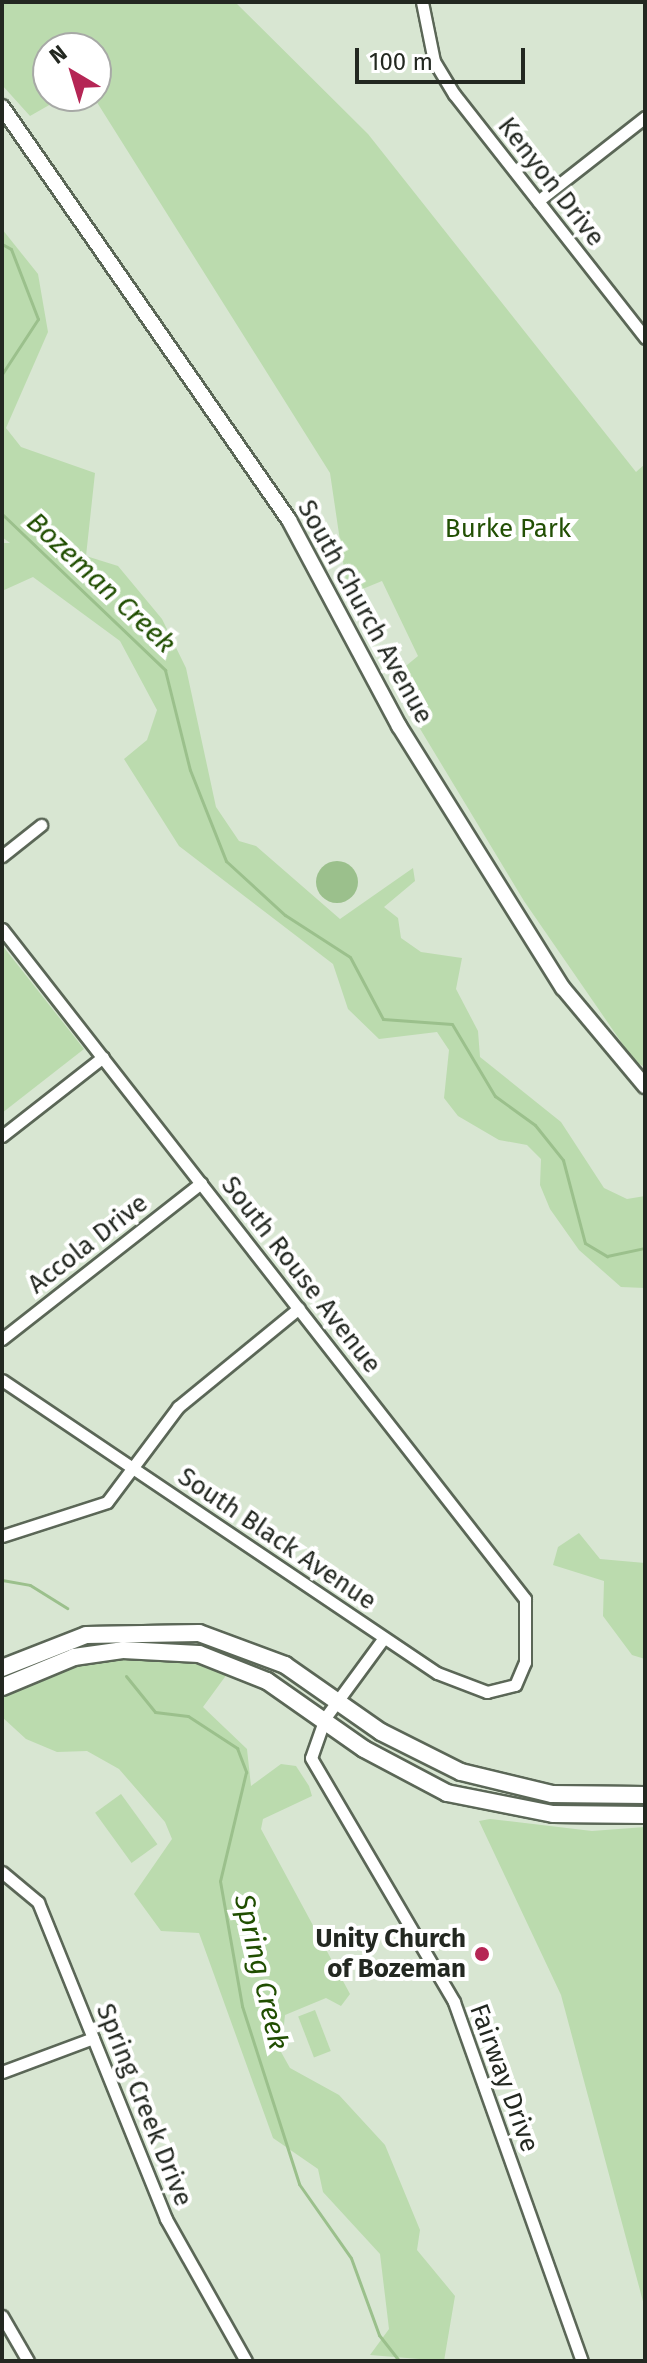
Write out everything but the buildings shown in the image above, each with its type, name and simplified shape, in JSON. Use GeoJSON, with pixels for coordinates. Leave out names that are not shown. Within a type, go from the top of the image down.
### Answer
{"type":"FeatureCollection","features":[{"type":"Feature","properties":{"kind":"main road"},"geometry":{"type":"LineString","coordinates":[[2,1668],[86,1635],[175,1630],[257,1651],[461,1772],[552,1794],[645,1795]]}},
{"type":"Feature","properties":{"kind":"main road"},"geometry":{"type":"LineString","coordinates":[[2,1687],[74,1657],[123,1650],[199,1654],[267,1681],[325,1718],[364,1749],[447,1793],[553,1814],[645,1815]]}},
{"type":"Feature","properties":{"kind":"street","name":"Kenyon Drive"},"geometry":{"type":"LineString","coordinates":[[422,2],[434,61],[645,338]]}},
{"type":"Feature","properties":{"kind":"street","name":"South Church Avenue"},"geometry":{"type":"LineString","coordinates":[[2,107],[289,520],[399,726],[563,988],[622,1067],[645,1086]]}},
{"type":"Feature","properties":{"kind":"street"},"geometry":{"type":"LineString","coordinates":[[538,201],[645,117]]}},
{"type":"Feature","properties":{"kind":"street"},"geometry":{"type":"LineString","coordinates":[[2,856],[41,825]]}},
{"type":"Feature","properties":{"kind":"street","name":"South Rouse Avenue"},"geometry":{"type":"LineString","coordinates":[[2,929],[525,1599],[525,1662]]}},
{"type":"Feature","properties":{"kind":"street"},"geometry":{"type":"LineString","coordinates":[[2,1136],[103,1057]]}},
{"type":"Feature","properties":{"kind":"street","name":"Accola Drive"},"geometry":{"type":"LineString","coordinates":[[2,1339],[201,1183]]}},
{"type":"Feature","properties":{"kind":"street"},"geometry":{"type":"LineString","coordinates":[[2,1536],[95,1510],[134,1468],[178,1407],[299,1308]]}},
{"type":"Feature","properties":{"kind":"street","name":"South Black Avenue"},"geometry":{"type":"LineString","coordinates":[[2,1380],[437,1673],[487,1692],[515,1685],[525,1662]]}},
{"type":"Feature","properties":{"kind":"street","name":"Fairway Drive"},"geometry":{"type":"LineString","coordinates":[[383,1639],[340,1702],[325,1718],[311,1758],[319,1779],[454,2002],[582,2361]]}},
{"type":"Feature","properties":{"kind":"street","name":"Spring Creek Drive"},"geometry":{"type":"LineString","coordinates":[[2,1872],[38,1902],[166,2219],[246,2361]]}},
{"type":"Feature","properties":{"kind":"street"},"geometry":{"type":"LineString","coordinates":[[2,2072],[93,2038]]}},
{"type":"Feature","properties":{"kind":"street"},"geometry":{"type":"LineString","coordinates":[[2,2316],[28,2361]]}},
{"type":"Feature","properties":{"kind":"green space","name":"Burke Park"},"geometry":{"type":"Polygon","coordinates":[[[2,2],[235,2],[368,134],[636,472],[645,464],[645,1067],[635,1062],[524,901],[390,679],[418,656],[382,581],[348,595],[330,473],[103,112],[112,112],[112,32],[32,32],[32,112],[37,112],[30,116],[2,85],[2,2]]]}},
{"type":"Feature","properties":{"kind":"green space"},"geometry":{"type":"Polygon","coordinates":[[[2,229],[38,274],[48,332],[6,428],[21,447],[95,473],[86,556],[118,566],[162,619],[186,668],[216,807],[239,841],[256,846],[340,919],[413,868],[415,881],[384,907],[398,918],[401,938],[421,952],[462,958],[456,989],[478,1031],[480,1057],[561,1122],[604,1188],[627,1199],[645,1196],[645,1288],[621,1287],[579,1250],[550,1209],[540,1185],[541,1159],[527,1145],[499,1140],[458,1116],[444,1098],[449,1050],[437,1032],[379,1039],[348,1009],[333,964],[179,846],[124,759],[147,740],[157,710],[120,641],[33,577],[2,591],[2,543],[10,543],[2,537],[2,229]]]}},
{"type":"Feature","properties":{"kind":"green space"},"geometry":{"type":"Polygon","coordinates":[[[2,945],[84,1049],[2,1113],[2,945]]]}},
{"type":"Feature","properties":{"kind":"green space"},"geometry":{"type":"Polygon","coordinates":[[[579,1533],[600,1559],[645,1563],[645,1659],[632,1655],[603,1616],[604,1581],[553,1565],[558,1547],[579,1533]]]}},
{"type":"Feature","properties":{"kind":"green space"},"geometry":{"type":"Polygon","coordinates":[[[122,1656],[185,1658],[230,1670],[203,1707],[247,1749],[251,1786],[281,1764],[296,1766],[309,1786],[312,1796],[263,1819],[261,1829],[350,1994],[341,2006],[326,1998],[285,2015],[281,2052],[290,2068],[339,2095],[385,2145],[420,2230],[417,2250],[455,2296],[444,2361],[370,2355],[389,2329],[380,2254],[323,2192],[318,2169],[273,2138],[199,1933],[161,1931],[134,1894],[172,1839],[165,1822],[119,1769],[87,1751],[57,1752],[26,1739],[2,1717],[2,1696],[43,1672],[122,1656]]]}},
{"type":"Feature","properties":{"kind":"green space"},"geometry":{"type":"Polygon","coordinates":[[[121,1794],[157,1844],[132,1863],[95,1813],[121,1794]]]}},
{"type":"Feature","properties":{"kind":"green space"},"geometry":{"type":"Polygon","coordinates":[[[490,1819],[592,1831],[645,1827],[645,2309],[561,1995],[479,1821],[490,1819]]]}},
{"type":"Feature","properties":{"kind":"green space"},"geometry":{"type":"Polygon","coordinates":[[[315,2010],[331,2051],[314,2058],[298,2016],[315,2010]]]}},
{"type":"Feature","properties":{"kind":"shaded area"},"geometry":{"type":"Polygon","coordinates":[[[337,861],[352,867],[358,882],[352,897],[337,903],[322,897],[316,882],[322,867],[337,861]]]}},
{"type":"Feature","properties":{"kind":"waterway","name":"Bozeman Creek"},"geometry":{"type":"LineString","coordinates":[[2,244],[11,249],[38,319],[2,374]]}},
{"type":"Feature","properties":{"kind":"waterway","name":"Bozeman Creek"},"geometry":{"type":"LineString","coordinates":[[2,514],[165,670],[190,770],[226,861],[285,915],[350,957],[383,1019],[452,1024],[495,1096],[535,1125],[563,1160],[585,1243],[607,1256],[645,1248]]}},
{"type":"Feature","properties":{"kind":"waterway","name":"Spring Creek"},"geometry":{"type":"LineString","coordinates":[[2,1580],[30,1585],[67,1608]]}},
{"type":"Feature","properties":{"kind":"waterway","name":"Spring Creek"},"geometry":{"type":"LineString","coordinates":[[126,1676],[155,1712],[188,1716],[237,1748],[246,1772],[220,1881],[242,2006],[299,2184],[351,2258],[379,2335],[399,2361]]}},
{"type":"Feature","properties":{"kind":"place","name":"Unity Church of Bozeman"},"geometry":{"type":"Point","coordinates":[482,1954]}}]}
